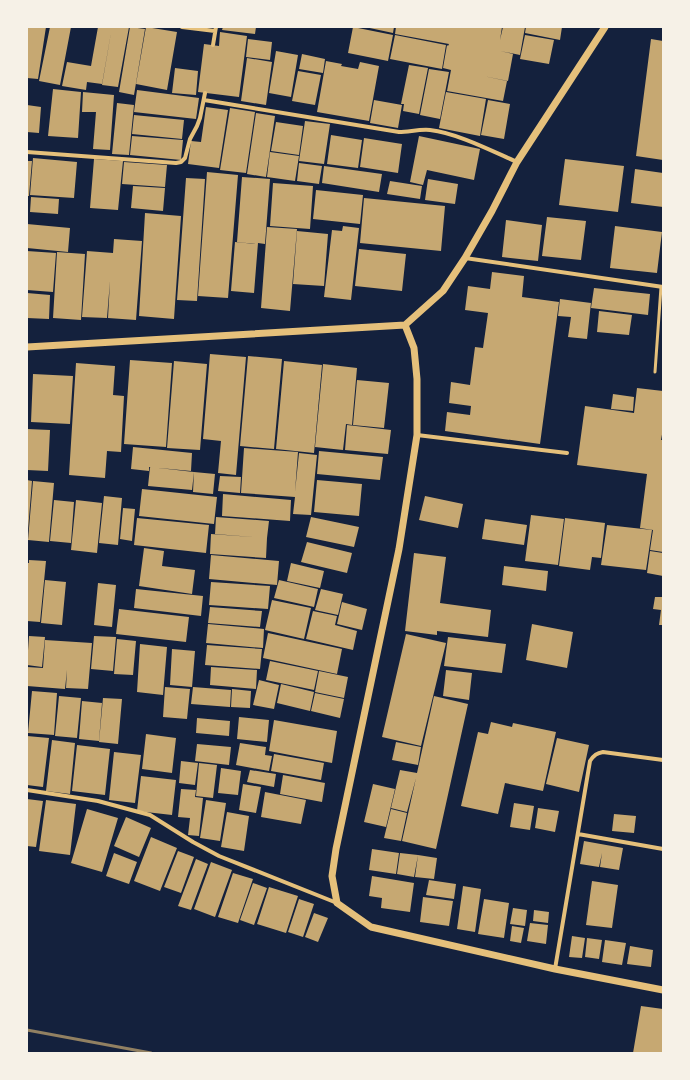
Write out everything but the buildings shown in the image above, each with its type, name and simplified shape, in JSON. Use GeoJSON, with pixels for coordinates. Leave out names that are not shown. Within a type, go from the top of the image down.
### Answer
{"type":"FeatureCollection","features":[{"type":"Feature","properties":{"kind":"street"},"geometry":{"type":"LineString","coordinates":[[182,27],[216,29],[213,45]]}},
{"type":"Feature","properties":{"kind":"street"},"geometry":{"type":"LineString","coordinates":[[27,347],[405,325],[442,291],[465,258],[492,211],[517,162],[605,27]]}},
{"type":"Feature","properties":{"kind":"street"},"geometry":{"type":"LineString","coordinates":[[27,152],[161,162],[181,162],[185,158],[190,139],[200,118],[205,93]]}},
{"type":"Feature","properties":{"kind":"street"},"geometry":{"type":"LineString","coordinates":[[204,100],[399,132],[431,130],[475,143],[517,162]]}},
{"type":"Feature","properties":{"kind":"street"},"geometry":{"type":"LineString","coordinates":[[465,258],[662,287]]}},
{"type":"Feature","properties":{"kind":"street"},"geometry":{"type":"LineString","coordinates":[[337,903],[332,876],[336,848],[399,548],[417,435],[417,379],[414,348],[405,325]]}},
{"type":"Feature","properties":{"kind":"street"},"geometry":{"type":"LineString","coordinates":[[417,435],[567,453]]}},
{"type":"Feature","properties":{"kind":"street"},"geometry":{"type":"LineString","coordinates":[[555,969],[590,761],[597,753],[603,752],[663,760]]}},
{"type":"Feature","properties":{"kind":"street"},"geometry":{"type":"LineString","coordinates":[[27,790],[98,801],[150,815],[193,842],[219,856],[337,903],[371,928],[555,969],[663,990]]}},
{"type":"Feature","properties":{"kind":"street"},"geometry":{"type":"LineString","coordinates":[[578,834],[663,849]]}},
{"type":"Feature","properties":{"kind":"lane"},"geometry":{"type":"LineString","coordinates":[[655,372],[662,287]]}},
{"type":"Feature","properties":{"kind":"railway"},"geometry":{"type":"LineString","coordinates":[[27,1030],[151,1053]]}}]}
